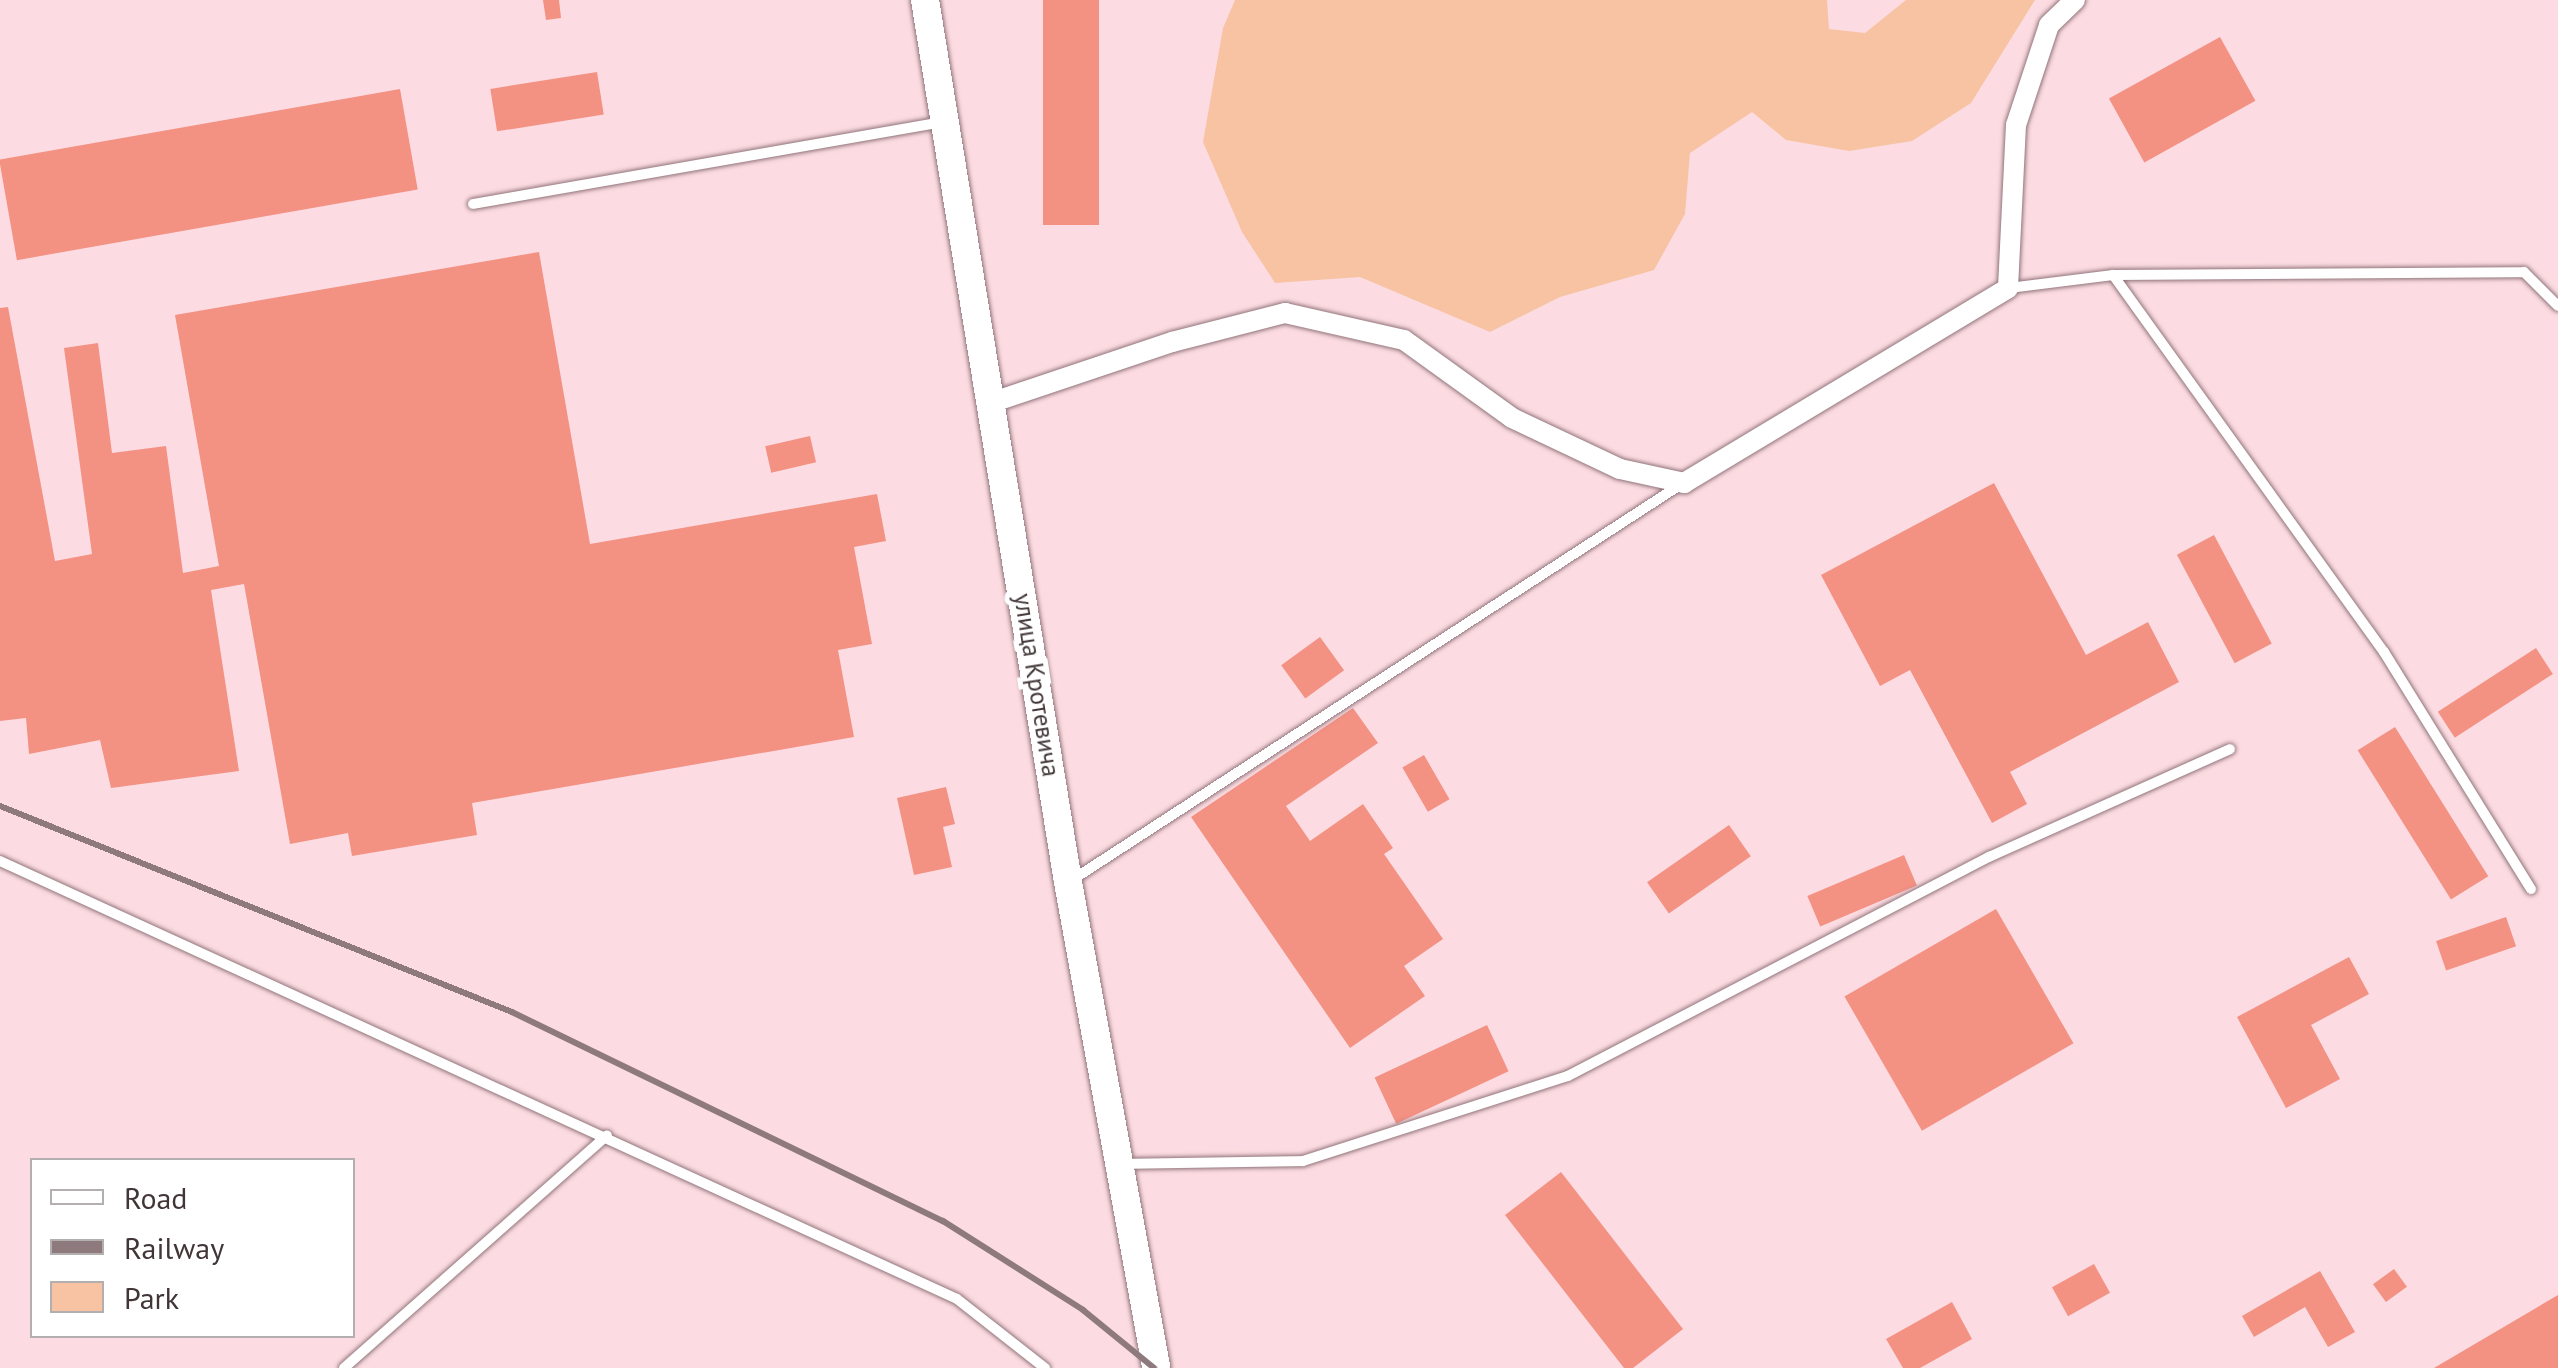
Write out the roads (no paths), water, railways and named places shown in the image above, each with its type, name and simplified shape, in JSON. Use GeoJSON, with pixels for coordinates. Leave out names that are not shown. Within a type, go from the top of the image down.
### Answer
{"type":"FeatureCollection","features":[{"type":"Feature","properties":{"kind":"street","name":"улица Кротевича"},"geometry":{"type":"LineString","coordinates":[[925,0],[1068,882],[1156,1368]]}},
{"type":"Feature","properties":{"kind":"street"},"geometry":{"type":"LineString","coordinates":[[993,402],[1172,342],[1285,313],[1404,340],[1512,418],[1620,469],[1684,482],[2008,288],[2016,125],[2049,24],[2075,0]]}},
{"type":"Feature","properties":{"kind":"lane"},"geometry":{"type":"LineString","coordinates":[[473,204],[946,122]]}},
{"type":"Feature","properties":{"kind":"lane"},"geometry":{"type":"LineString","coordinates":[[2008,288],[2113,275],[2524,272],[2558,306]]}},
{"type":"Feature","properties":{"kind":"lane"},"geometry":{"type":"LineString","coordinates":[[2113,275],[2384,652],[2531,889]]}},
{"type":"Feature","properties":{"kind":"lane"},"geometry":{"type":"LineString","coordinates":[[1068,882],[1684,482]]}},
{"type":"Feature","properties":{"kind":"lane"},"geometry":{"type":"LineString","coordinates":[[1121,1164],[1303,1162],[1568,1076],[1989,857],[2230,749]]}},
{"type":"Feature","properties":{"kind":"lane"},"geometry":{"type":"LineString","coordinates":[[0,860],[607,1135],[957,1299],[1045,1368]]}},
{"type":"Feature","properties":{"kind":"lane"},"geometry":{"type":"LineString","coordinates":[[344,1368],[607,1135]]}},
{"type":"Feature","properties":{"kind":"railway"},"geometry":{"type":"LineString","coordinates":[[0,806],[512,1012],[943,1221],[1083,1310],[1154,1368]]}}]}
